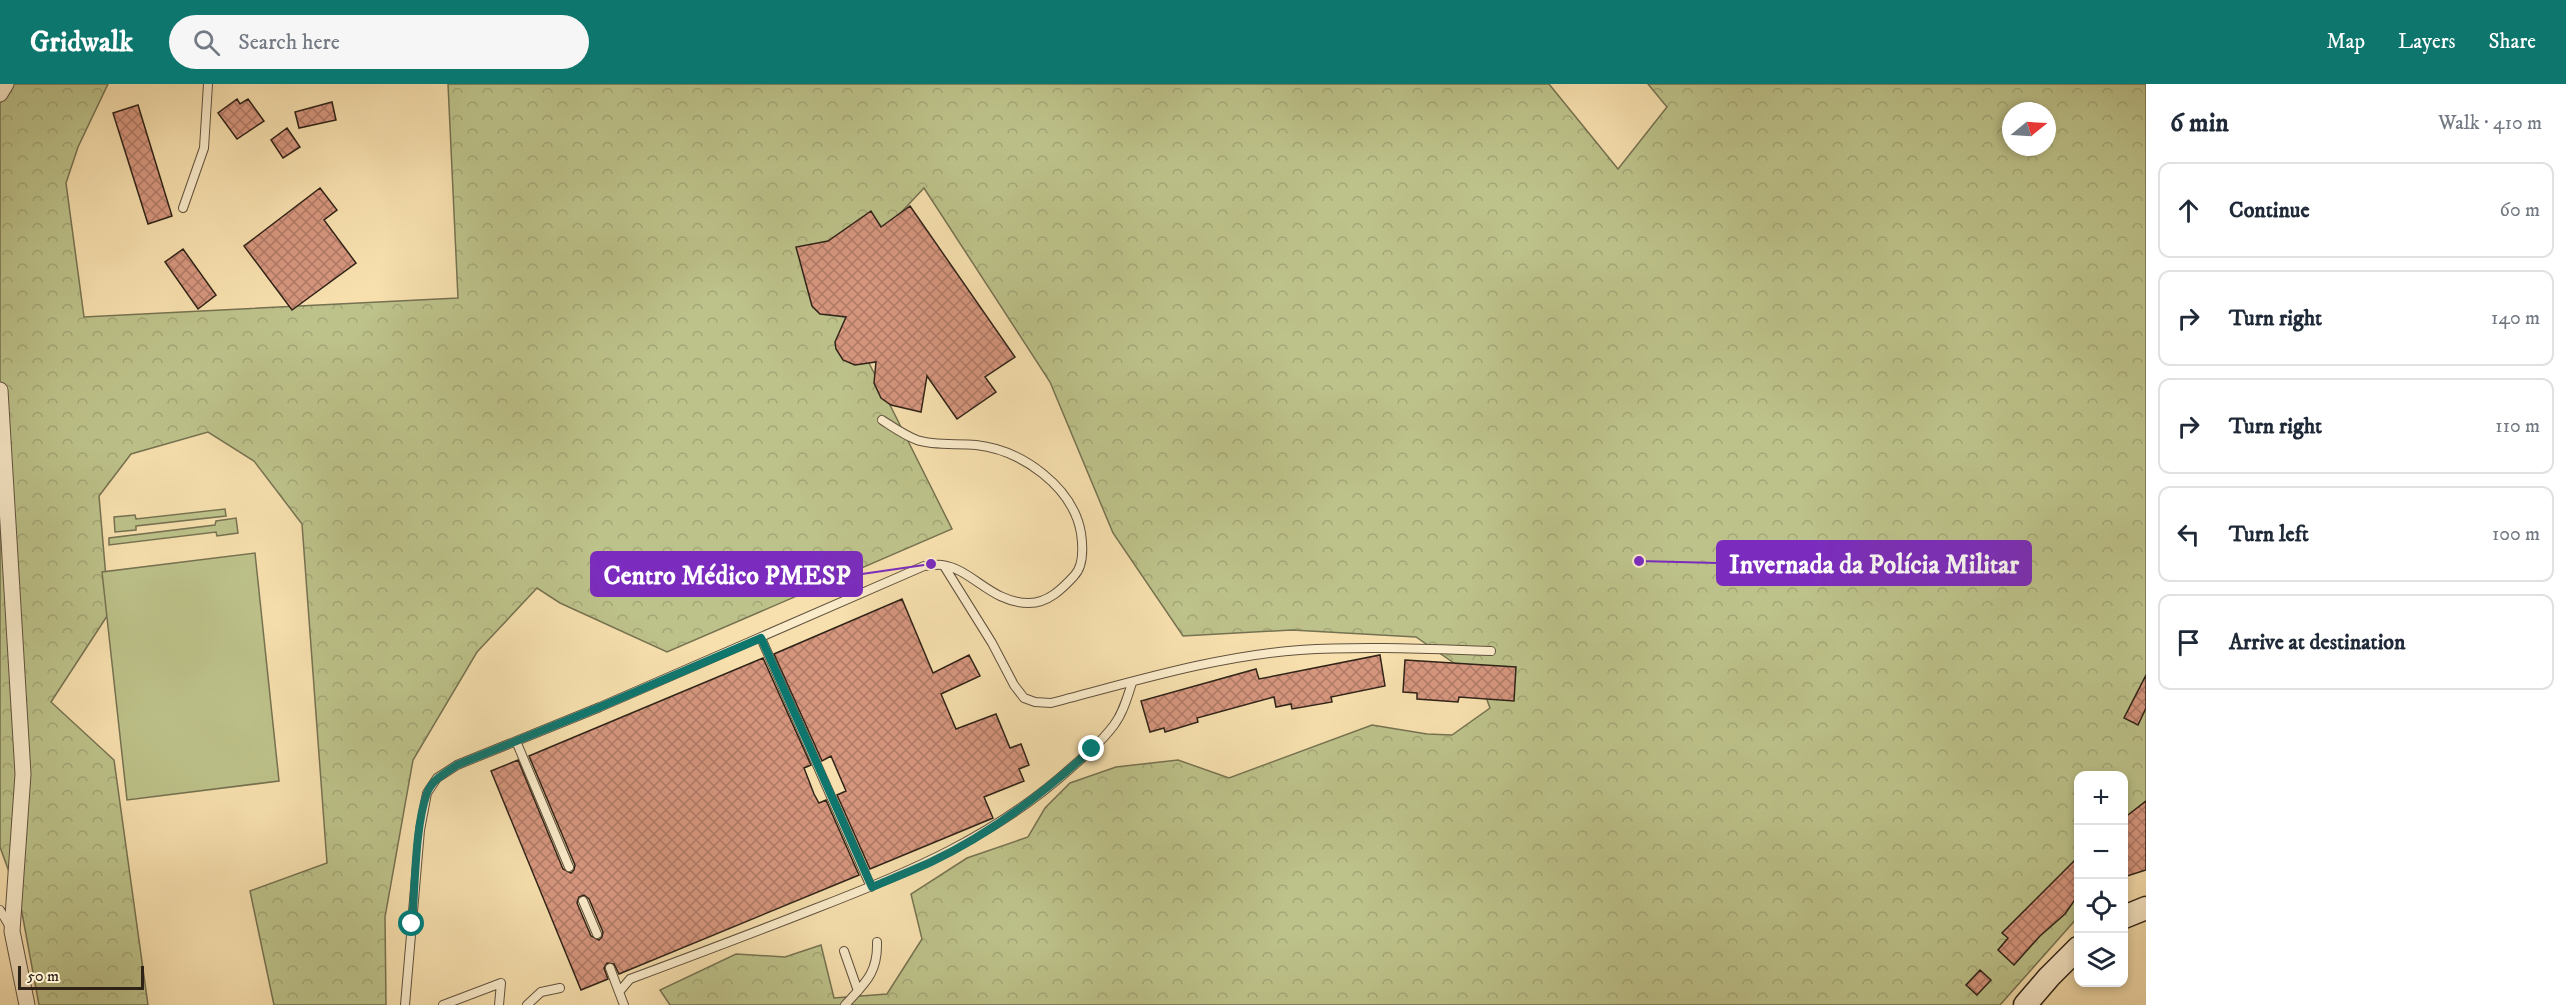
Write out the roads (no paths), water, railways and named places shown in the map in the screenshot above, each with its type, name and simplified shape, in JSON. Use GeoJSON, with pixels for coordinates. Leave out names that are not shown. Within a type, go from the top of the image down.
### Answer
{"type":"FeatureCollection","features":[{"type":"Feature","properties":{"kind":"main road"},"geometry":{"type":"LineString","coordinates":[[2128,915],[2146,908]]}},
{"type":"Feature","properties":{"kind":"main road"},"geometry":{"type":"LineString","coordinates":[[2025,1005],[2074,953]]}},
{"type":"Feature","properties":{"kind":"street"},"geometry":{"type":"LineString","coordinates":[[0,93],[6,84]]}},
{"type":"Feature","properties":{"kind":"street"},"geometry":{"type":"LineString","coordinates":[[0,390],[23,774],[12,931],[27,1005]]}},
{"type":"Feature","properties":{"kind":"lane"},"geometry":{"type":"LineString","coordinates":[[183,208],[204,148],[208,84]]}},
{"type":"Feature","properties":{"kind":"lane"},"geometry":{"type":"LineString","coordinates":[[405,1005],[420,830],[427,793],[437,778],[457,765],[600,707],[924,566],[943,565],[1004,599],[1030,603],[1056,595],[1077,573],[1084,549],[1079,523],[1069,500],[1051,481],[1013,454],[979,445],[919,441],[882,420]]}},
{"type":"Feature","properties":{"kind":"lane"},"geometry":{"type":"LineString","coordinates":[[943,565],[992,644],[1014,686],[1024,698],[1035,702],[1051,703],[1197,666],[1299,650],[1424,648],[1491,651]]}},
{"type":"Feature","properties":{"kind":"lane"},"geometry":{"type":"LineString","coordinates":[[761,638],[872,887]]}},
{"type":"Feature","properties":{"kind":"lane"},"geometry":{"type":"LineString","coordinates":[[619,992],[630,979],[872,887],[932,861],[1023,807],[1056,782],[1114,725],[1123,710],[1132,683]]}},
{"type":"Feature","properties":{"kind":"lane"},"geometry":{"type":"LineString","coordinates":[[516,741],[568,867]]}},
{"type":"Feature","properties":{"kind":"lane"},"geometry":{"type":"LineString","coordinates":[[583,901],[597,934]]}},
{"type":"Feature","properties":{"kind":"lane"},"geometry":{"type":"LineString","coordinates":[[0,910],[12,931]]}},
{"type":"Feature","properties":{"kind":"lane"},"geometry":{"type":"LineString","coordinates":[[845,1005],[868,980],[878,960],[877,942]]}},
{"type":"Feature","properties":{"kind":"lane"},"geometry":{"type":"LineString","coordinates":[[843,951],[858,991]]}},
{"type":"Feature","properties":{"kind":"lane"},"geometry":{"type":"LineString","coordinates":[[610,968],[624,1005]]}},
{"type":"Feature","properties":{"kind":"lane"},"geometry":{"type":"LineString","coordinates":[[444,1005],[501,983],[499,1005]]}},
{"type":"Feature","properties":{"kind":"lane"},"geometry":{"type":"LineString","coordinates":[[527,1005],[541,992],[560,988]]}},
{"type":"Feature","properties":{"kind":"place","name":"Invernada da Polícia Militar"},"geometry":{"type":"Point","coordinates":[1639,561]}},
{"type":"Feature","properties":{"kind":"place","name":"Centro Médico PMESP"},"geometry":{"type":"Point","coordinates":[931,564]}}]}
